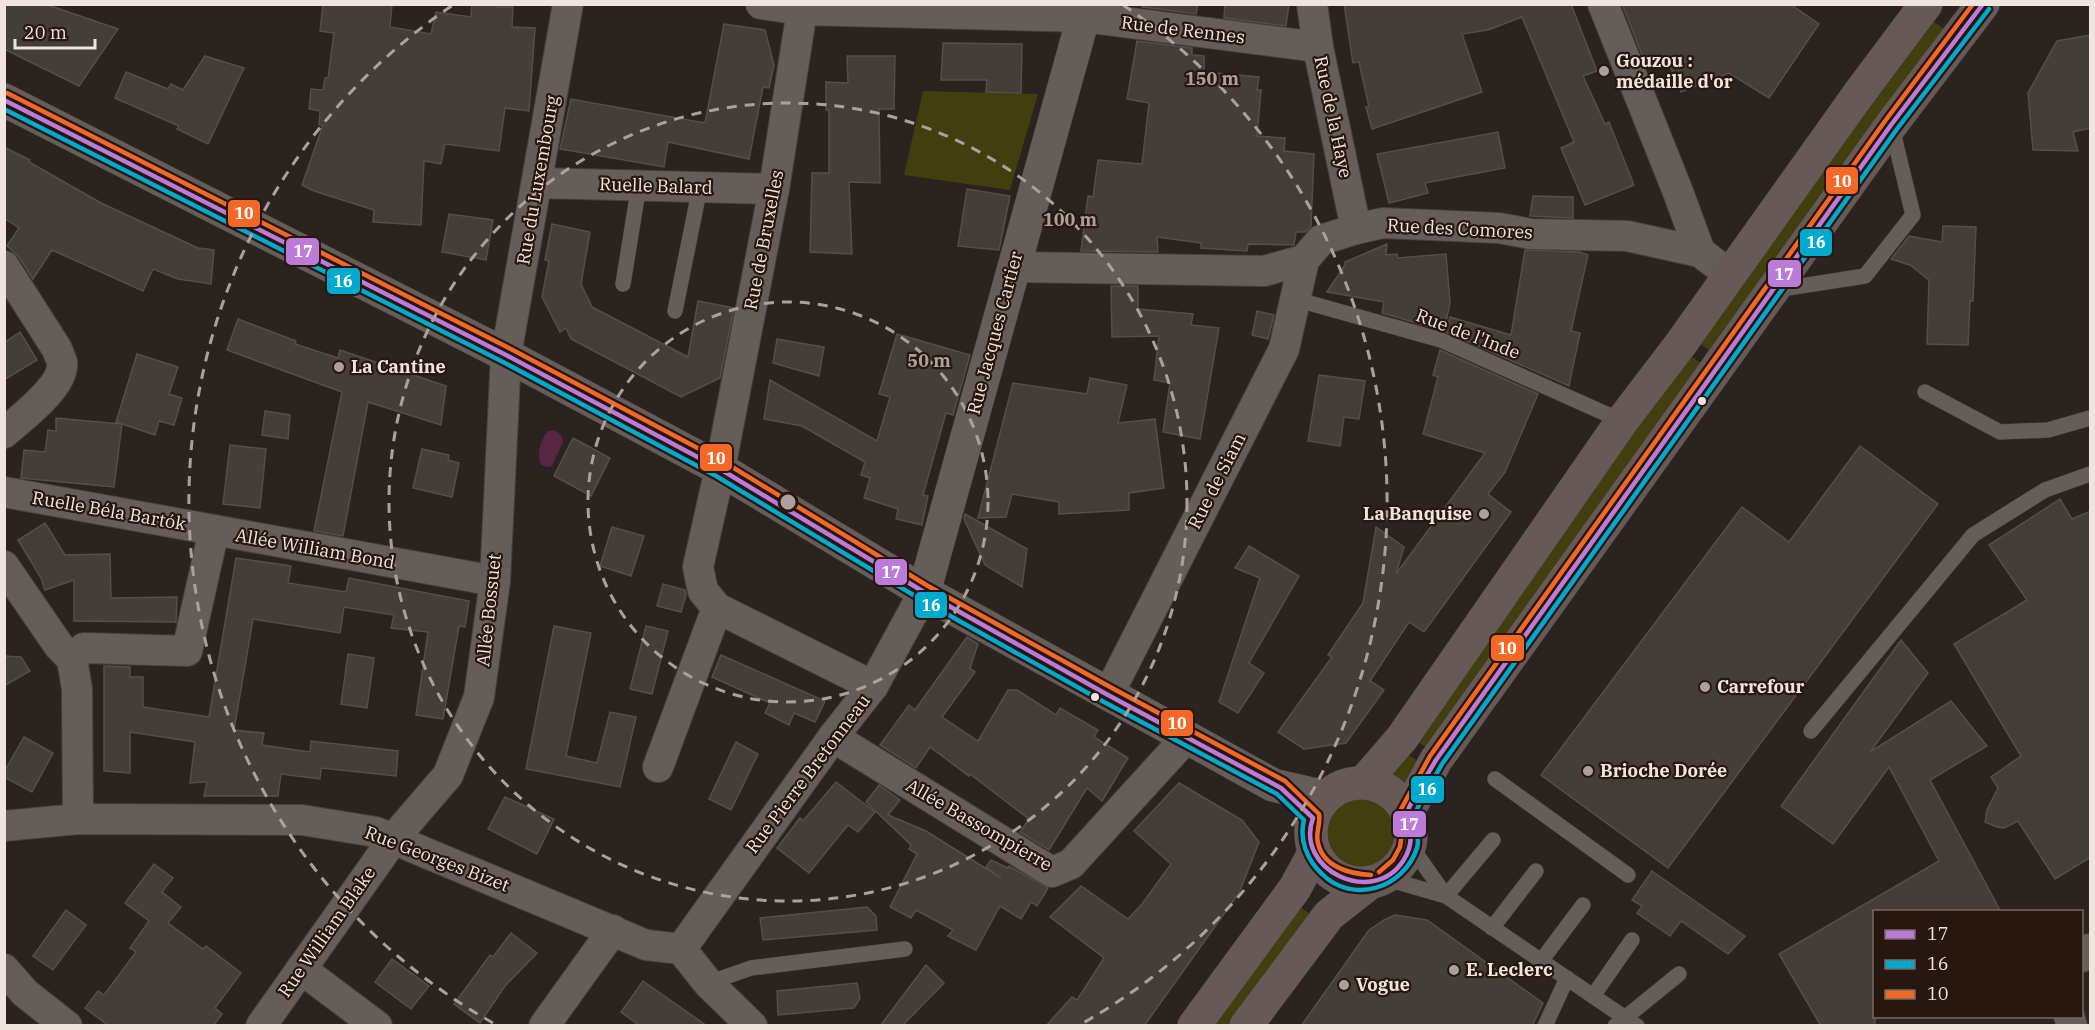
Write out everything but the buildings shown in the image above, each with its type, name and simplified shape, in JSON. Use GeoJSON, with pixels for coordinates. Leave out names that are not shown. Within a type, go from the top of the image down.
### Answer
{"type":"FeatureCollection","features":[{"type":"Feature","properties":{"kind":"main road"},"geometry":{"type":"LineString","coordinates":[[1364,783],[1402,738],[1622,421],[1680,345],[1729,274],[1926,4]]}},
{"type":"Feature","properties":{"kind":"main road"},"geometry":{"type":"LineString","coordinates":[[1246,1026],[1329,915],[1377,880],[1395,870],[1403,860],[1408,829],[1436,760],[1892,125],[1983,4]]}},
{"type":"Feature","properties":{"kind":"main road","name":"Rue Jacques Cartier"},"geometry":{"type":"LineString","coordinates":[[924,592],[1085,11]]}},
{"type":"Feature","properties":{"kind":"main road"},"geometry":{"type":"LineString","coordinates":[[4,100],[506,355],[720,469],[924,592],[1108,695],[1319,807]]}},
{"type":"Feature","properties":{"kind":"main road"},"geometry":{"type":"LineString","coordinates":[[1377,880],[1358,884],[1331,874],[1321,865],[1314,853],[1310,838],[1319,807],[1337,789],[1350,784],[1364,783],[1378,786],[1390,792],[1400,801],[1408,829]]}},
{"type":"Feature","properties":{"kind":"main road"},"geometry":{"type":"LineString","coordinates":[[1194,1026],[1295,888],[1314,853]]}},
{"type":"Feature","properties":{"kind":"street","name":"Rue du Luxembourg"},"geometry":{"type":"LineString","coordinates":[[506,355],[568,4]]}},
{"type":"Feature","properties":{"kind":"street","name":"Rue de Rennes"},"geometry":{"type":"LineString","coordinates":[[761,4],[802,10],[876,8],[1085,11],[1318,47]]}},
{"type":"Feature","properties":{"kind":"street","name":"Rue de la Haye"},"geometry":{"type":"LineString","coordinates":[[1312,4],[1318,47],[1356,229]]}},
{"type":"Feature","properties":{"kind":"street"},"geometry":{"type":"LineString","coordinates":[[1603,4],[1700,252]]}},
{"type":"Feature","properties":{"kind":"street","name":"Rue de Bruxelles"},"geometry":{"type":"LineString","coordinates":[[717,608],[702,591],[699,567],[774,189],[802,10]]}},
{"type":"Feature","properties":{"kind":"street","name":"Ruelle Balard"},"geometry":{"type":"LineString","coordinates":[[538,183],[774,189]]}},
{"type":"Feature","properties":{"kind":"street"},"geometry":{"type":"LineString","coordinates":[[1627,236],[1654,226],[1669,217],[1678,192]]}},
{"type":"Feature","properties":{"kind":"street","name":"Rue des Comores"},"geometry":{"type":"LineString","coordinates":[[1304,260],[1321,240],[1356,229],[1383,224],[1499,228],[1531,234],[1627,236],[1700,252],[1729,274]]}},
{"type":"Feature","properties":{"kind":"street"},"geometry":{"type":"LineString","coordinates":[[1013,267],[1264,271],[1304,260]]}},
{"type":"Feature","properties":{"kind":"street","name":"Rue de Siam"},"geometry":{"type":"LineString","coordinates":[[1108,695],[1284,349],[1304,260]]}},
{"type":"Feature","properties":{"kind":"street"},"geometry":{"type":"LineString","coordinates":[[4,266],[57,349],[62,363],[60,375],[54,385],[4,433]]}},
{"type":"Feature","properties":{"kind":"street","name":"Allée Bossuet"},"geometry":{"type":"LineString","coordinates":[[394,838],[448,775],[479,697],[495,581],[506,355]]}},
{"type":"Feature","properties":{"kind":"street","name":"Ruelle Béla Bartók"},"geometry":{"type":"LineString","coordinates":[[4,492],[214,530]]}},
{"type":"Feature","properties":{"kind":"street","name":"Allée William Bond"},"geometry":{"type":"LineString","coordinates":[[72,659],[84,648],[187,651],[214,530],[495,581]]}},
{"type":"Feature","properties":{"kind":"street"},"geometry":{"type":"LineString","coordinates":[[4,566],[59,646],[72,659],[77,689],[78,819]]}},
{"type":"Feature","properties":{"kind":"street","name":"Rue Pierre Bretonneau"},"geometry":{"type":"LineString","coordinates":[[681,949],[833,737],[873,686],[924,592]]}},
{"type":"Feature","properties":{"kind":"street"},"geometry":{"type":"LineString","coordinates":[[658,767],[717,608],[873,686]]}},
{"type":"Feature","properties":{"kind":"street","name":"Allée Bassompierre"},"geometry":{"type":"LineString","coordinates":[[833,737],[1052,872],[1071,864],[1187,737]]}},
{"type":"Feature","properties":{"kind":"street","name":"Rue Georges Bizet"},"geometry":{"type":"LineString","coordinates":[[4,826],[78,819],[302,820],[376,832],[646,945],[681,949]]}},
{"type":"Feature","properties":{"kind":"street","name":"Rue William Blake"},"geometry":{"type":"LineString","coordinates":[[261,1026],[394,838]]}},
{"type":"Feature","properties":{"kind":"street"},"geometry":{"type":"LineString","coordinates":[[544,1026],[613,930]]}},
{"type":"Feature","properties":{"kind":"street"},"geometry":{"type":"LineString","coordinates":[[681,949],[708,983],[752,1026]]}},
{"type":"Feature","properties":{"kind":"street"},"geometry":{"type":"LineString","coordinates":[[4,969],[25,993],[68,1026]]}},
{"type":"Feature","properties":{"kind":"street"},"geometry":{"type":"LineString","coordinates":[[301,969],[377,1026]]}},
{"type":"Feature","properties":{"kind":"lane"},"geometry":{"type":"LineString","coordinates":[[1773,291],[1865,276],[1913,215],[1892,125]]}},
{"type":"Feature","properties":{"kind":"lane"},"geometry":{"type":"LineString","coordinates":[[623,285],[639,185]]}},
{"type":"Feature","properties":{"kind":"lane"},"geometry":{"type":"LineString","coordinates":[[675,311],[700,187]]}},
{"type":"Feature","properties":{"kind":"lane","name":"Rue de l'Inde"},"geometry":{"type":"LineString","coordinates":[[1295,299],[1441,340],[1622,421]]}},
{"type":"Feature","properties":{"kind":"lane"},"geometry":{"type":"LineString","coordinates":[[1925,392],[2000,432],[2048,430],[2091,418]]}},
{"type":"Feature","properties":{"kind":"lane"},"geometry":{"type":"LineString","coordinates":[[1811,731],[1973,535],[2045,490],[2091,474]]}},
{"type":"Feature","properties":{"kind":"lane"},"geometry":{"type":"LineString","coordinates":[[1495,779],[1628,875]]}},
{"type":"Feature","properties":{"kind":"lane"},"geometry":{"type":"LineString","coordinates":[[1408,829],[1446,896]]}},
{"type":"Feature","properties":{"kind":"lane"},"geometry":{"type":"LineString","coordinates":[[1446,896],[1493,840]]}},
{"type":"Feature","properties":{"kind":"lane"},"geometry":{"type":"LineString","coordinates":[[1492,928],[1536,871]]}},
{"type":"Feature","properties":{"kind":"lane"},"geometry":{"type":"LineString","coordinates":[[1377,880],[1446,896],[1593,996],[1619,1021],[1637,1026]]}},
{"type":"Feature","properties":{"kind":"lane"},"geometry":{"type":"LineString","coordinates":[[1541,961],[1583,905]]}},
{"type":"Feature","properties":{"kind":"lane"},"geometry":{"type":"LineString","coordinates":[[1593,996],[1632,940]]}},
{"type":"Feature","properties":{"kind":"lane"},"geometry":{"type":"LineString","coordinates":[[708,983],[751,968],[905,949]]}},
{"type":"Feature","properties":{"kind":"lane"},"geometry":{"type":"LineString","coordinates":[[1619,1021],[1679,974]]}},
{"type":"Feature","properties":{"kind":"lane"},"geometry":{"type":"LineString","coordinates":[[1545,1026],[1567,978]]}},
{"type":"Feature","properties":{"kind":"shaded area"},"geometry":{"type":"Polygon","coordinates":[[[1928,18],[1950,33],[1718,356],[1696,341],[1928,18]]]}},
{"type":"Feature","properties":{"kind":"shaded area"},"geometry":{"type":"Polygon","coordinates":[[[923,91],[1038,94],[1010,190],[904,175],[923,91]]]}},
{"type":"Feature","properties":{"kind":"shaded area"},"geometry":{"type":"Polygon","coordinates":[[[1687,353],[1707,368],[1432,752],[1411,737],[1687,353]]]}},
{"type":"Feature","properties":{"kind":"shaded area"},"geometry":{"type":"Polygon","coordinates":[[[555,430],[562,436],[563,442],[552,466],[547,467],[541,465],[540,447],[548,431],[555,430]]]}},
{"type":"Feature","properties":{"kind":"shaded area"},"geometry":{"type":"Polygon","coordinates":[[[1401,750],[1422,764],[1408,786],[1386,772],[1401,750]]]}},
{"type":"Feature","properties":{"kind":"shaded area"},"geometry":{"type":"Polygon","coordinates":[[[1353,799],[1367,799],[1379,804],[1389,814],[1394,833],[1389,852],[1379,862],[1367,867],[1353,867],[1341,862],[1331,852],[1326,840],[1326,826],[1331,814],[1341,804],[1353,799]]]}},
{"type":"Feature","properties":{"kind":"shaded area"},"geometry":{"type":"Polygon","coordinates":[[[1293,902],[1313,916],[1234,1025],[1205,1026],[1293,902]]]}},
{"type":"Feature","properties":{"kind":"transit line","name":"10"},"geometry":{"type":"LineString","coordinates":[[1379,872],[1393,860],[1400,847],[1402,833],[1400,811],[1430,756],[1885,121],[1973,4]]}},
{"type":"Feature","properties":{"kind":"transit line","name":"17"},"geometry":{"type":"LineString","coordinates":[[4,100],[506,355],[720,469],[924,592],[1281,788],[1313,818],[1310,837],[1315,853],[1325,867],[1340,876],[1356,881],[1374,881],[1390,874],[1403,861],[1409,849],[1411,835],[1407,813],[1436,760],[1891,125],[1983,4]]}},
{"type":"Feature","properties":{"kind":"transit line","name":"16"},"geometry":{"type":"LineString","coordinates":[[4,109],[503,362],[716,476],[920,599],[1104,702],[1277,794],[1304,820],[1303,835],[1308,856],[1322,874],[1348,889],[1362,890],[1376,888],[1389,882],[1410,862],[1418,843],[1416,812],[1442,764],[1897,129],[1989,9]]}},
{"type":"Feature","properties":{"kind":"transit line","name":"10"},"geometry":{"type":"LineString","coordinates":[[7,93],[509,348],[724,462],[928,586],[1285,781],[1319,814],[1317,839],[1325,858],[1346,871],[1371,875]]}},
{"type":"Feature","properties":{"kind":"place","name":"Gouzou : médaille d'or"},"geometry":{"type":"Point","coordinates":[1604,71]}},
{"type":"Feature","properties":{"kind":"place","name":"La Cantine"},"geometry":{"type":"Point","coordinates":[339,367]}},
{"type":"Feature","properties":{"kind":"place","name":"La Banquise"},"geometry":{"type":"Point","coordinates":[1484,514]}},
{"type":"Feature","properties":{"kind":"place","name":"Carrefour"},"geometry":{"type":"Point","coordinates":[1705,687]}},
{"type":"Feature","properties":{"kind":"place","name":"Brioche Dorée"},"geometry":{"type":"Point","coordinates":[1588,771]}},
{"type":"Feature","properties":{"kind":"place","name":"E. Leclerc"},"geometry":{"type":"Point","coordinates":[1454,970]}},
{"type":"Feature","properties":{"kind":"place","name":"Vogue"},"geometry":{"type":"Point","coordinates":[1344,985]}}]}
